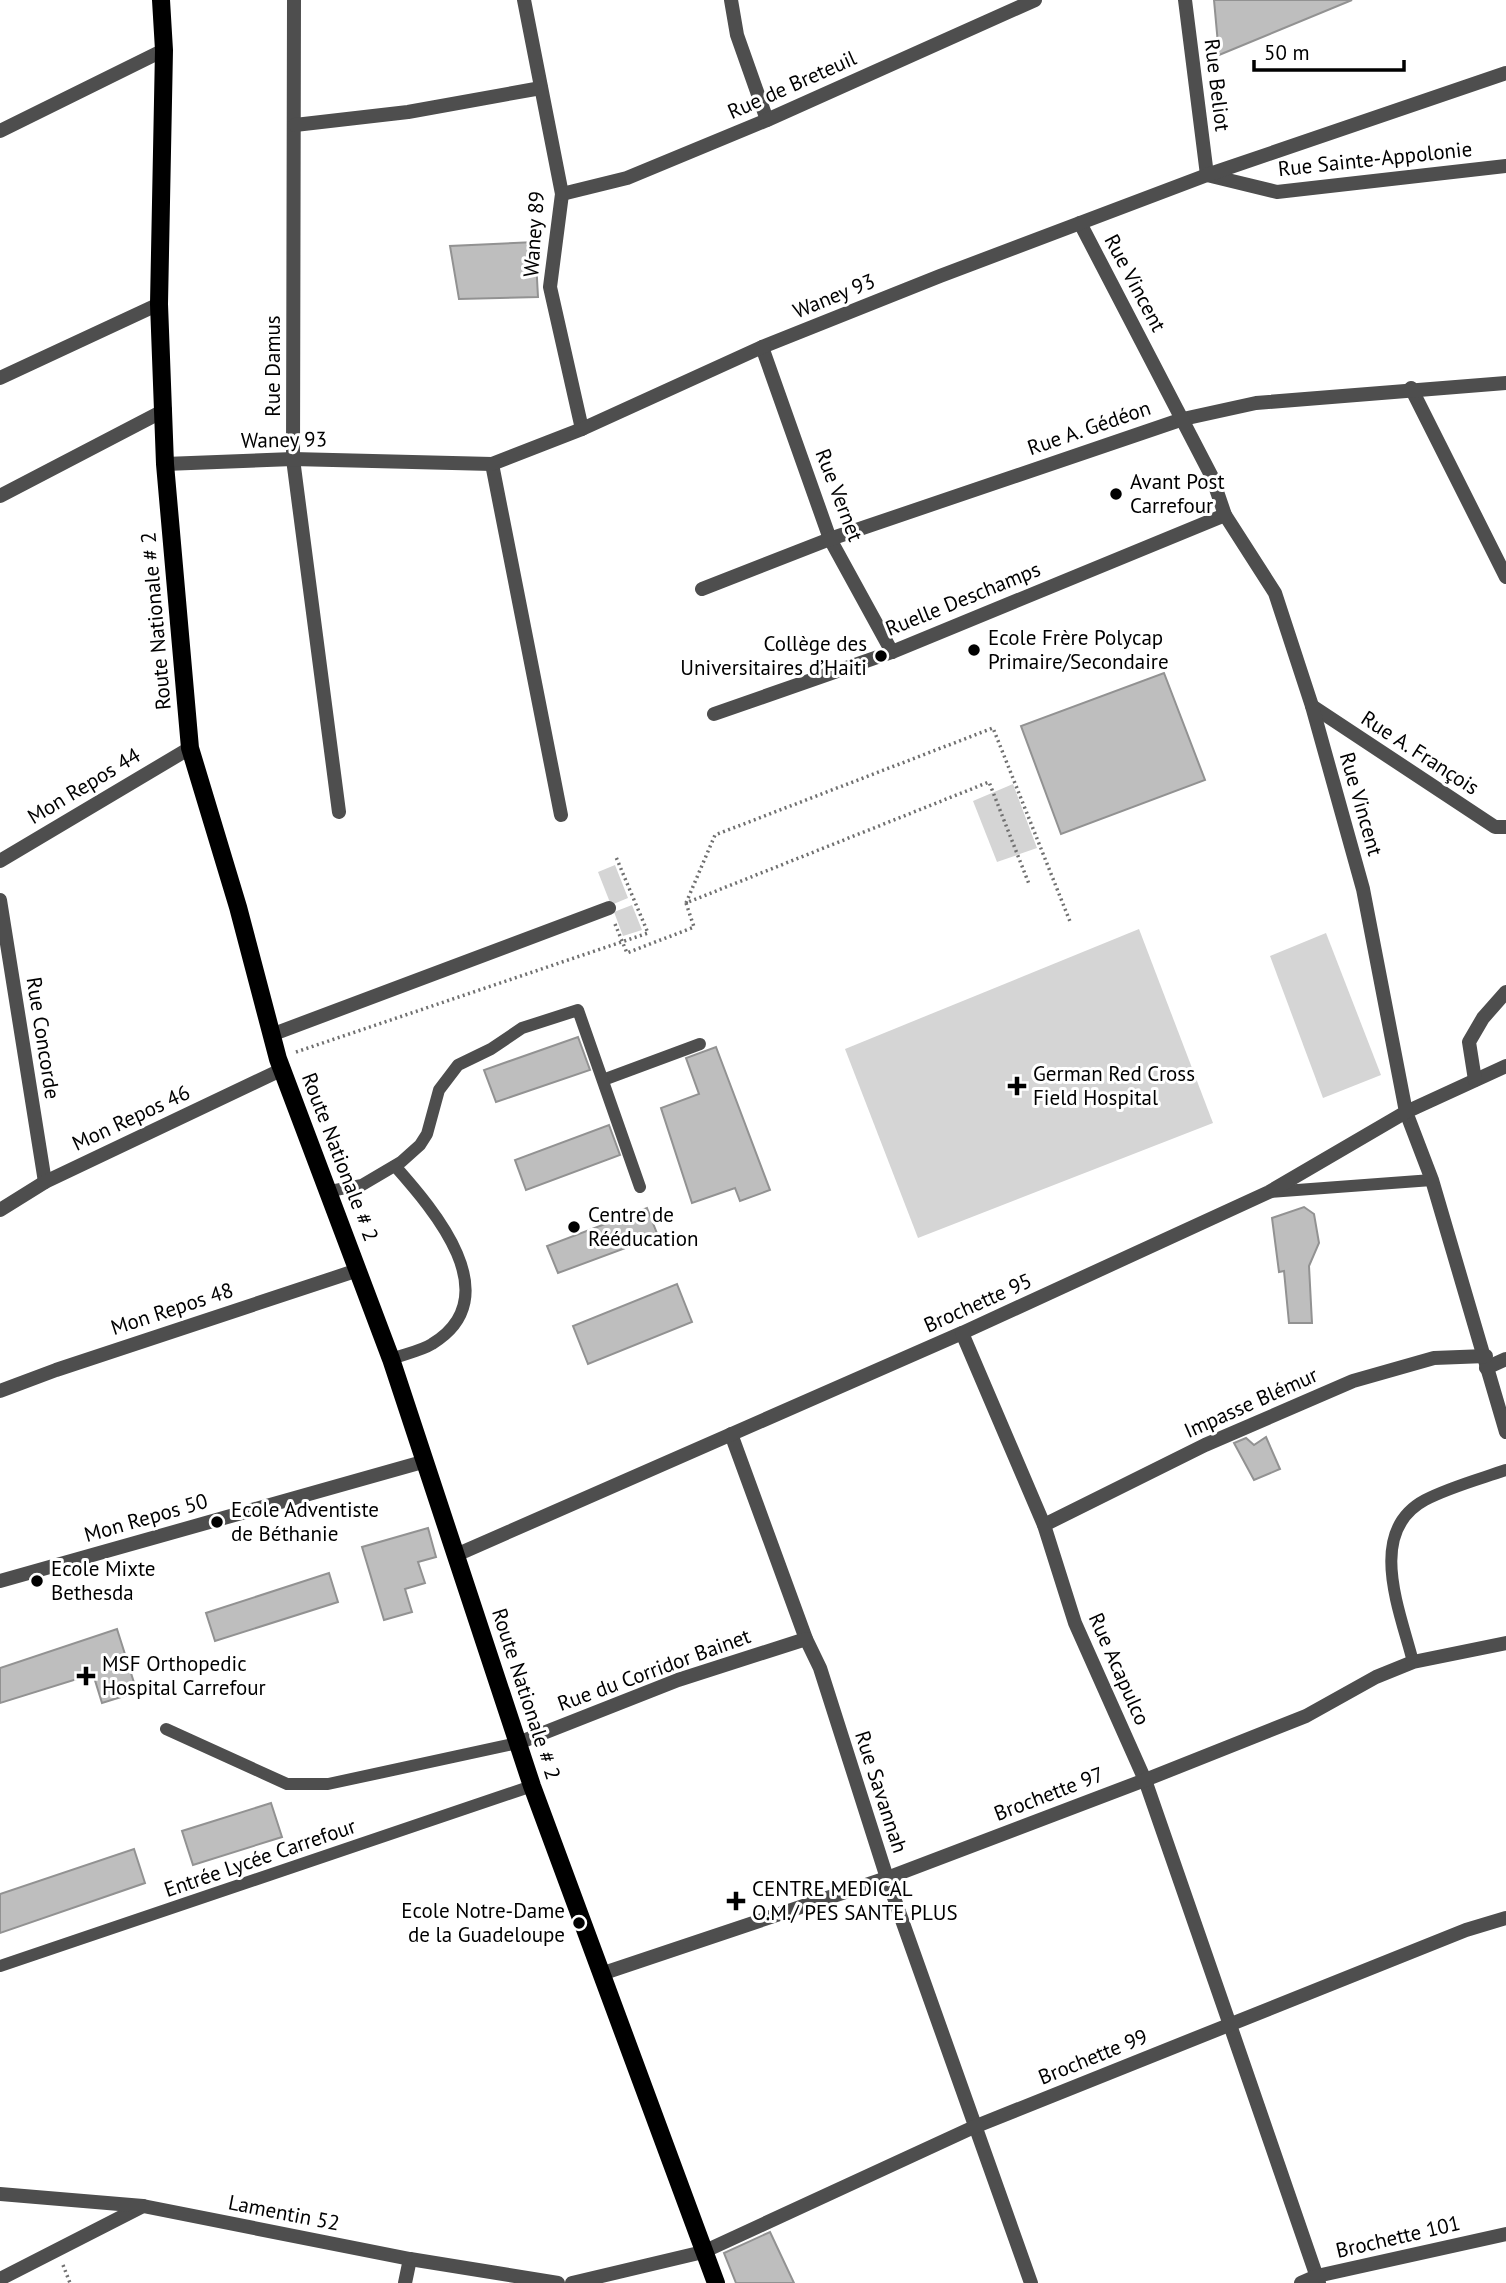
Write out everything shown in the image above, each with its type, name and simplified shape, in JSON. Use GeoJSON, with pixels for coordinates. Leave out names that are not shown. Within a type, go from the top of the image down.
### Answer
{"type":"FeatureCollection","features":[{"type":"Feature","properties":{"kind":"main road","name":"Route Nationale # 2"},"geometry":{"type":"LineString","coordinates":[[161,0],[164,50],[159,304],[165,464],[190,748],[238,906],[280,1064],[391,1359],[532,1786],[716,2283]]}},
{"type":"Feature","properties":{"kind":"street","name":"Rue Damus"},"geometry":{"type":"LineString","coordinates":[[294,0],[293,459],[338,812]]}},
{"type":"Feature","properties":{"kind":"street","name":"Waney 89"},"geometry":{"type":"LineString","coordinates":[[524,0],[562,194],[550,287],[582,429]]}},
{"type":"Feature","properties":{"kind":"street"},"geometry":{"type":"LineString","coordinates":[[731,0],[737,35],[767,120]]}},
{"type":"Feature","properties":{"kind":"street","name":"Rue de Breteuil"},"geometry":{"type":"LineString","coordinates":[[562,194],[627,178],[767,120],[1035,0]]}},
{"type":"Feature","properties":{"kind":"street","name":"Rue Beliot"},"geometry":{"type":"LineString","coordinates":[[1185,0],[1207,175]]}},
{"type":"Feature","properties":{"kind":"street"},"geometry":{"type":"LineString","coordinates":[[0,131],[164,50]]}},
{"type":"Feature","properties":{"kind":"street","name":"Waney 93"},"geometry":{"type":"LineString","coordinates":[[165,464],[293,459],[492,464],[582,429],[762,347],[1080,223],[1207,175],[1506,73]]}},
{"type":"Feature","properties":{"kind":"street"},"geometry":{"type":"LineString","coordinates":[[295,125],[408,111],[541,88]]}},
{"type":"Feature","properties":{"kind":"street","name":"Rue Sainte-Appolonie"},"geometry":{"type":"LineString","coordinates":[[1207,175],[1277,192],[1506,166]]}},
{"type":"Feature","properties":{"kind":"street","name":"Rue Vincent"},"geometry":{"type":"LineString","coordinates":[[1080,223],[1212,477],[1225,515],[1275,593],[1312,706],[1363,889],[1406,1112],[1433,1180],[1506,1432]]}},
{"type":"Feature","properties":{"kind":"street"},"geometry":{"type":"LineString","coordinates":[[0,378],[159,304]]}},
{"type":"Feature","properties":{"kind":"street","name":"Rue Vernet"},"geometry":{"type":"LineString","coordinates":[[762,347],[830,539],[892,652]]}},
{"type":"Feature","properties":{"kind":"street","name":"Rue A. Gédéon"},"geometry":{"type":"LineString","coordinates":[[702,589],[830,539],[1183,419],[1256,402],[1411,388],[1506,383]]}},
{"type":"Feature","properties":{"kind":"street"},"geometry":{"type":"LineString","coordinates":[[1411,388],[1506,577]]}},
{"type":"Feature","properties":{"kind":"street"},"geometry":{"type":"LineString","coordinates":[[0,496],[164,410]]}},
{"type":"Feature","properties":{"kind":"street"},"geometry":{"type":"LineString","coordinates":[[492,464],[561,815]]}},
{"type":"Feature","properties":{"kind":"street","name":"Ruelle Deschamps"},"geometry":{"type":"LineString","coordinates":[[714,714],[892,652],[1225,515]]}},
{"type":"Feature","properties":{"kind":"street","name":"Rue A. François"},"geometry":{"type":"LineString","coordinates":[[1312,706],[1495,827],[1506,827]]}},
{"type":"Feature","properties":{"kind":"street","name":"Mon Repos 44"},"geometry":{"type":"LineString","coordinates":[[0,861],[190,748]]}},
{"type":"Feature","properties":{"kind":"street","name":"Rue Concorde"},"geometry":{"type":"LineString","coordinates":[[0,900],[45,1182]]}},
{"type":"Feature","properties":{"kind":"street"},"geometry":{"type":"LineString","coordinates":[[271,1035],[610,908]]}},
{"type":"Feature","properties":{"kind":"street"},"geometry":{"type":"LineString","coordinates":[[1475,1080],[1469,1042],[1483,1018],[1506,992]]}},
{"type":"Feature","properties":{"kind":"street","name":"Mon Repos 46"},"geometry":{"type":"LineString","coordinates":[[0,1210],[45,1182],[280,1064]]}},
{"type":"Feature","properties":{"kind":"street","name":"Brochette 95"},"geometry":{"type":"LineString","coordinates":[[456,1555],[962,1333],[1269,1192],[1406,1112],[1506,1066]]}},
{"type":"Feature","properties":{"kind":"street","name":"Mon Repos 48"},"geometry":{"type":"LineString","coordinates":[[0,1391],[55,1370],[358,1270]]}},
{"type":"Feature","properties":{"kind":"street","name":"Rue Acapulco"},"geometry":{"type":"LineString","coordinates":[[962,1333],[1044,1525],[1075,1623],[1145,1780],[1318,2280]]}},
{"type":"Feature","properties":{"kind":"street","name":"Impasse Blémur"},"geometry":{"type":"LineString","coordinates":[[1044,1525],[1206,1445],[1353,1381],[1434,1358],[1486,1362]]}},
{"type":"Feature","properties":{"kind":"street"},"geometry":{"type":"LineString","coordinates":[[1486,1362],[1506,1359]]}},
{"type":"Feature","properties":{"kind":"street","name":"Rue Savannah"},"geometry":{"type":"LineString","coordinates":[[731,1434],[806,1639],[820,1668],[887,1878],[1031,2283]]}},
{"type":"Feature","properties":{"kind":"street","name":"Mon Repos 50"},"geometry":{"type":"LineString","coordinates":[[0,1581],[425,1461]]}},
{"type":"Feature","properties":{"kind":"street","name":"Rue du Corridor Bainet"},"geometry":{"type":"LineString","coordinates":[[518,1743],[678,1680],[806,1639]]}},
{"type":"Feature","properties":{"kind":"street","name":"Brochette 97"},"geometry":{"type":"LineString","coordinates":[[601,1974],[887,1878],[1145,1780],[1306,1716],[1376,1677],[1413,1662],[1506,1643]]}},
{"type":"Feature","properties":{"kind":"street","name":"Brochette 99"},"geometry":{"type":"LineString","coordinates":[[703,2252],[974,2127],[1466,1930],[1506,1918]]}},
{"type":"Feature","properties":{"kind":"street","name":"Lamentin 52"},"geometry":{"type":"LineString","coordinates":[[0,2194],[143,2206],[410,2259],[558,2283]]}},
{"type":"Feature","properties":{"kind":"street"},"geometry":{"type":"LineString","coordinates":[[0,2279],[143,2206]]}},
{"type":"Feature","properties":{"kind":"street","name":"Brochette 101"},"geometry":{"type":"LineString","coordinates":[[1301,2283],[1506,2234]]}},
{"type":"Feature","properties":{"kind":"street"},"geometry":{"type":"LineString","coordinates":[[572,2283],[703,2252]]}},
{"type":"Feature","properties":{"kind":"street"},"geometry":{"type":"LineString","coordinates":[[405,2283],[410,2259]]}},
{"type":"Feature","properties":{"kind":"lane"},"geometry":{"type":"LineString","coordinates":[[330,1191],[362,1185],[395,1166],[420,1145],[427,1134],[439,1090],[451,1071],[522,1028],[578,1010],[640,1187]]}},
{"type":"Feature","properties":{"kind":"lane"},"geometry":{"type":"LineString","coordinates":[[603,1080],[700,1044]]}},
{"type":"Feature","properties":{"kind":"lane"},"geometry":{"type":"LineString","coordinates":[[391,1359],[432,1345],[457,1320],[465,1300],[460,1257],[450,1237],[428,1203],[395,1166]]}},
{"type":"Feature","properties":{"kind":"lane"},"geometry":{"type":"LineString","coordinates":[[1269,1192],[1433,1180]]}},
{"type":"Feature","properties":{"kind":"lane"},"geometry":{"type":"LineString","coordinates":[[1413,1662],[1391,1576],[1390,1557],[1401,1521],[1409,1511],[1426,1500],[1506,1470]]}},
{"type":"Feature","properties":{"kind":"lane"},"geometry":{"type":"LineString","coordinates":[[166,1729],[287,1784],[328,1784],[518,1743]]}},
{"type":"Feature","properties":{"kind":"lane","name":"Entrée Lycée Carrefour"},"geometry":{"type":"LineString","coordinates":[[0,1966],[532,1786]]}},
{"type":"Feature","properties":{"kind":"path"},"geometry":{"type":"LineString","coordinates":[[627,953],[694,927],[686,903],[715,835],[993,728],[1071,924]]}},
{"type":"Feature","properties":{"kind":"path"},"geometry":{"type":"LineString","coordinates":[[686,903],[989,782],[1028,884]]}},
{"type":"Feature","properties":{"kind":"path"},"geometry":{"type":"LineString","coordinates":[[280,1064],[648,933],[616,857]]}},
{"type":"Feature","properties":{"kind":"shaded area"},"geometry":{"type":"Polygon","coordinates":[[[1013,784],[1037,848],[997,862],[973,801],[1013,784]]]}},
{"type":"Feature","properties":{"kind":"shaded area"},"geometry":{"type":"Polygon","coordinates":[[[615,865],[628,898],[611,905],[598,872],[615,865]]]}},
{"type":"Feature","properties":{"kind":"shaded area"},"geometry":{"type":"Polygon","coordinates":[[[632,905],[642,930],[623,936],[614,912],[632,905]]]}},
{"type":"Feature","properties":{"kind":"shaded area"},"geometry":{"type":"Polygon","coordinates":[[[1139,929],[1213,1123],[918,1238],[845,1049],[1139,929]]]}},
{"type":"Feature","properties":{"kind":"shaded area"},"geometry":{"type":"Polygon","coordinates":[[[1326,933],[1381,1075],[1323,1098],[1270,956],[1326,933]]]}},
{"type":"Feature","properties":{"kind":"building"},"geometry":{"type":"Polygon","coordinates":[[[1214,0],[1352,0],[1219,55],[1214,0]]]}},
{"type":"Feature","properties":{"kind":"building"},"geometry":{"type":"Polygon","coordinates":[[[535,242],[538,297],[459,299],[450,246],[535,242]]]}},
{"type":"Feature","properties":{"kind":"building"},"geometry":{"type":"Polygon","coordinates":[[[1164,673],[1205,780],[1061,834],[1021,726],[1164,673]]]}},
{"type":"Feature","properties":{"kind":"building"},"geometry":{"type":"Polygon","coordinates":[[[578,1037],[590,1070],[496,1102],[484,1070],[578,1037]]]}},
{"type":"Feature","properties":{"kind":"building"},"geometry":{"type":"Polygon","coordinates":[[[716,1047],[770,1190],[740,1201],[735,1188],[692,1203],[661,1108],[699,1094],[686,1058],[716,1047]]]}},
{"type":"Feature","properties":{"kind":"building"},"geometry":{"type":"Polygon","coordinates":[[[609,1125],[620,1155],[526,1190],[515,1160],[609,1125]]]}},
{"type":"Feature","properties":{"kind":"building"},"geometry":{"type":"Polygon","coordinates":[[[1304,1207],[1314,1214],[1319,1243],[1309,1266],[1312,1323],[1289,1323],[1284,1271],[1279,1272],[1272,1218],[1304,1207]]]}},
{"type":"Feature","properties":{"kind":"building"},"geometry":{"type":"Polygon","coordinates":[[[647,1208],[658,1236],[558,1273],[547,1246],[647,1208]]]}},
{"type":"Feature","properties":{"kind":"building"},"geometry":{"type":"Polygon","coordinates":[[[677,1284],[692,1322],[588,1364],[573,1326],[677,1284]]]}},
{"type":"Feature","properties":{"kind":"building"},"geometry":{"type":"Polygon","coordinates":[[[1266,1437],[1280,1469],[1254,1480],[1234,1443],[1246,1438],[1254,1445],[1266,1437]]]}},
{"type":"Feature","properties":{"kind":"building"},"geometry":{"type":"Polygon","coordinates":[[[428,1528],[436,1557],[418,1562],[425,1583],[405,1589],[412,1612],[384,1620],[362,1547],[428,1528]]]}},
{"type":"Feature","properties":{"kind":"building"},"geometry":{"type":"Polygon","coordinates":[[[329,1573],[338,1602],[215,1641],[206,1613],[329,1573]]]}},
{"type":"Feature","properties":{"kind":"building"},"geometry":{"type":"Polygon","coordinates":[[[117,1629],[137,1692],[102,1703],[93,1674],[0,1703],[0,1668],[117,1629]]]}},
{"type":"Feature","properties":{"kind":"building"},"geometry":{"type":"Polygon","coordinates":[[[271,1803],[282,1837],[193,1865],[182,1831],[271,1803]]]}},
{"type":"Feature","properties":{"kind":"building"},"geometry":{"type":"Polygon","coordinates":[[[134,1849],[145,1883],[0,1933],[0,1894],[134,1849]]]}},
{"type":"Feature","properties":{"kind":"building"},"geometry":{"type":"Polygon","coordinates":[[[770,2232],[794,2283],[736,2283],[724,2253],[770,2232]]]}},
{"type":"Feature","properties":{"kind":"place","name":"Avant Post Carrefour"},"geometry":{"type":"Point","coordinates":[1116,494]}},
{"type":"Feature","properties":{"kind":"place","name":"Ecole Frère Polycap Primaire/Secondaire"},"geometry":{"type":"Point","coordinates":[974,650]}},
{"type":"Feature","properties":{"kind":"place","name":"Collège des Universitaires d’Haiti"},"geometry":{"type":"Point","coordinates":[881,656]}},
{"type":"Feature","properties":{"kind":"place","name":"German Red Cross Field Hospital"},"geometry":{"type":"Point","coordinates":[1017,1086]}},
{"type":"Feature","properties":{"kind":"place","name":"Centre de Rééducation"},"geometry":{"type":"Point","coordinates":[574,1227]}},
{"type":"Feature","properties":{"kind":"place","name":"Ecole Adventiste de Béthanie"},"geometry":{"type":"Point","coordinates":[217,1522]}},
{"type":"Feature","properties":{"kind":"place","name":"Ecole Mixte Bethesda"},"geometry":{"type":"Point","coordinates":[37,1581]}},
{"type":"Feature","properties":{"kind":"place","name":"MSF Orthopedic Hospital Carrefour"},"geometry":{"type":"Point","coordinates":[86,1676]}},
{"type":"Feature","properties":{"kind":"place","name":"CENTRE MEDICAL O.M./ PES SANTE PLUS"},"geometry":{"type":"Point","coordinates":[736,1901]}},
{"type":"Feature","properties":{"kind":"place","name":"Ecole Notre-Dame de la Guadeloupe"},"geometry":{"type":"Point","coordinates":[579,1923]}}]}
